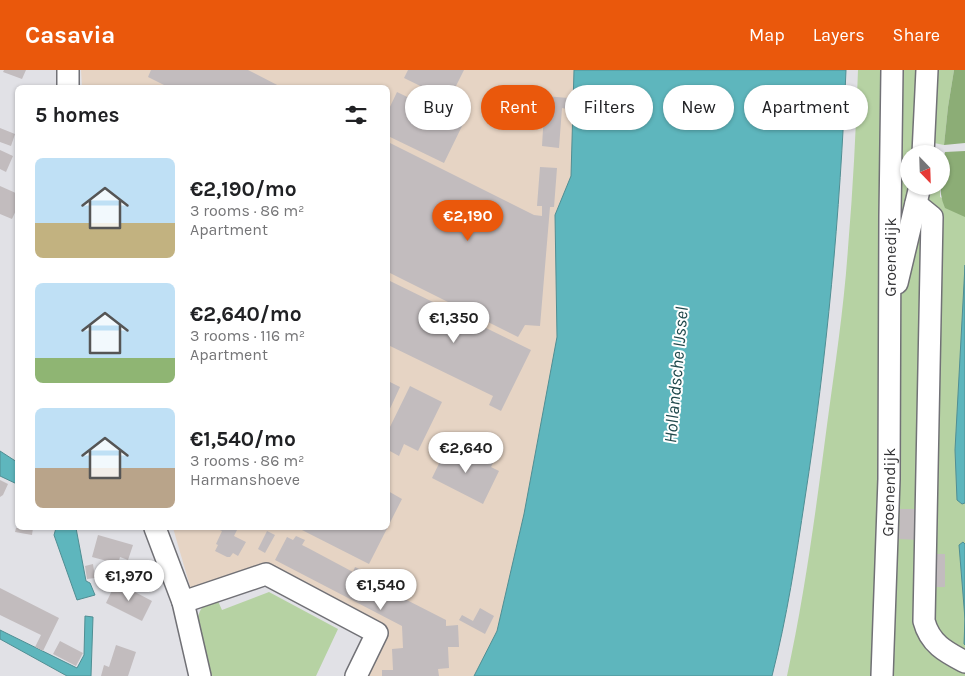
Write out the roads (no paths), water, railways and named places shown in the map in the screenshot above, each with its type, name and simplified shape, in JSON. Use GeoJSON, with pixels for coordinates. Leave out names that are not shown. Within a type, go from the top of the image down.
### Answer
{"type":"FeatureCollection","features":[{"type":"Feature","properties":{"kind":"street"},"geometry":{"type":"LineString","coordinates":[[68,70],[68,85]]}},
{"type":"Feature","properties":{"kind":"street","name":"Groenedijk"},"geometry":{"type":"LineString","coordinates":[[890,307],[892,70]]}},
{"type":"Feature","properties":{"kind":"street"},"geometry":{"type":"LineString","coordinates":[[924,145],[927,70]]}},
{"type":"Feature","properties":{"kind":"street","name":"Groenedijk"},"geometry":{"type":"LineString","coordinates":[[890,307],[918,195]]}},
{"type":"Feature","properties":{"kind":"street","name":"Groenedijk"},"geometry":{"type":"LineString","coordinates":[[918,195],[932,217],[924,621],[926,630],[938,647],[965,662]]}},
{"type":"Feature","properties":{"kind":"street","name":"Groenendijk"},"geometry":{"type":"LineString","coordinates":[[882,676],[889,479],[890,307]]}},
{"type":"Feature","properties":{"kind":"street"},"geometry":{"type":"LineString","coordinates":[[156,530],[183,602],[200,676]]}},
{"type":"Feature","properties":{"kind":"street"},"geometry":{"type":"LineString","coordinates":[[183,602],[266,574],[377,633],[356,676]]}},
{"type":"Feature","properties":{"kind":"water","name":"Hollandsche IJssel"},"geometry":{"type":"Polygon","coordinates":[[[574,70],[846,70],[845,85],[744,85],[744,130],[843,130],[832,285],[820,391],[795,565],[772,676],[474,676],[497,631],[524,514],[557,337],[555,215],[571,176],[572,130],[653,130],[653,85],[574,85],[574,70]]]}},
{"type":"Feature","properties":{"kind":"water"},"geometry":{"type":"Polygon","coordinates":[[[965,265],[965,503],[962,504],[957,500],[955,450],[965,265]]]}},
{"type":"Feature","properties":{"kind":"water"},"geometry":{"type":"Polygon","coordinates":[[[0,451],[15,461],[15,483],[0,476],[0,451]]]}},
{"type":"Feature","properties":{"kind":"water"},"geometry":{"type":"Polygon","coordinates":[[[55,530],[76,530],[86,581],[90,583],[95,595],[77,600],[54,535],[55,530]]]}},
{"type":"Feature","properties":{"kind":"water"},"geometry":{"type":"Polygon","coordinates":[[[963,542],[965,544],[965,619],[959,545],[963,542]]]}},
{"type":"Feature","properties":{"kind":"water"},"geometry":{"type":"Polygon","coordinates":[[[85,616],[93,617],[91,676],[67,676],[0,639],[0,630],[77,668],[84,655],[85,616]]]}}]}
